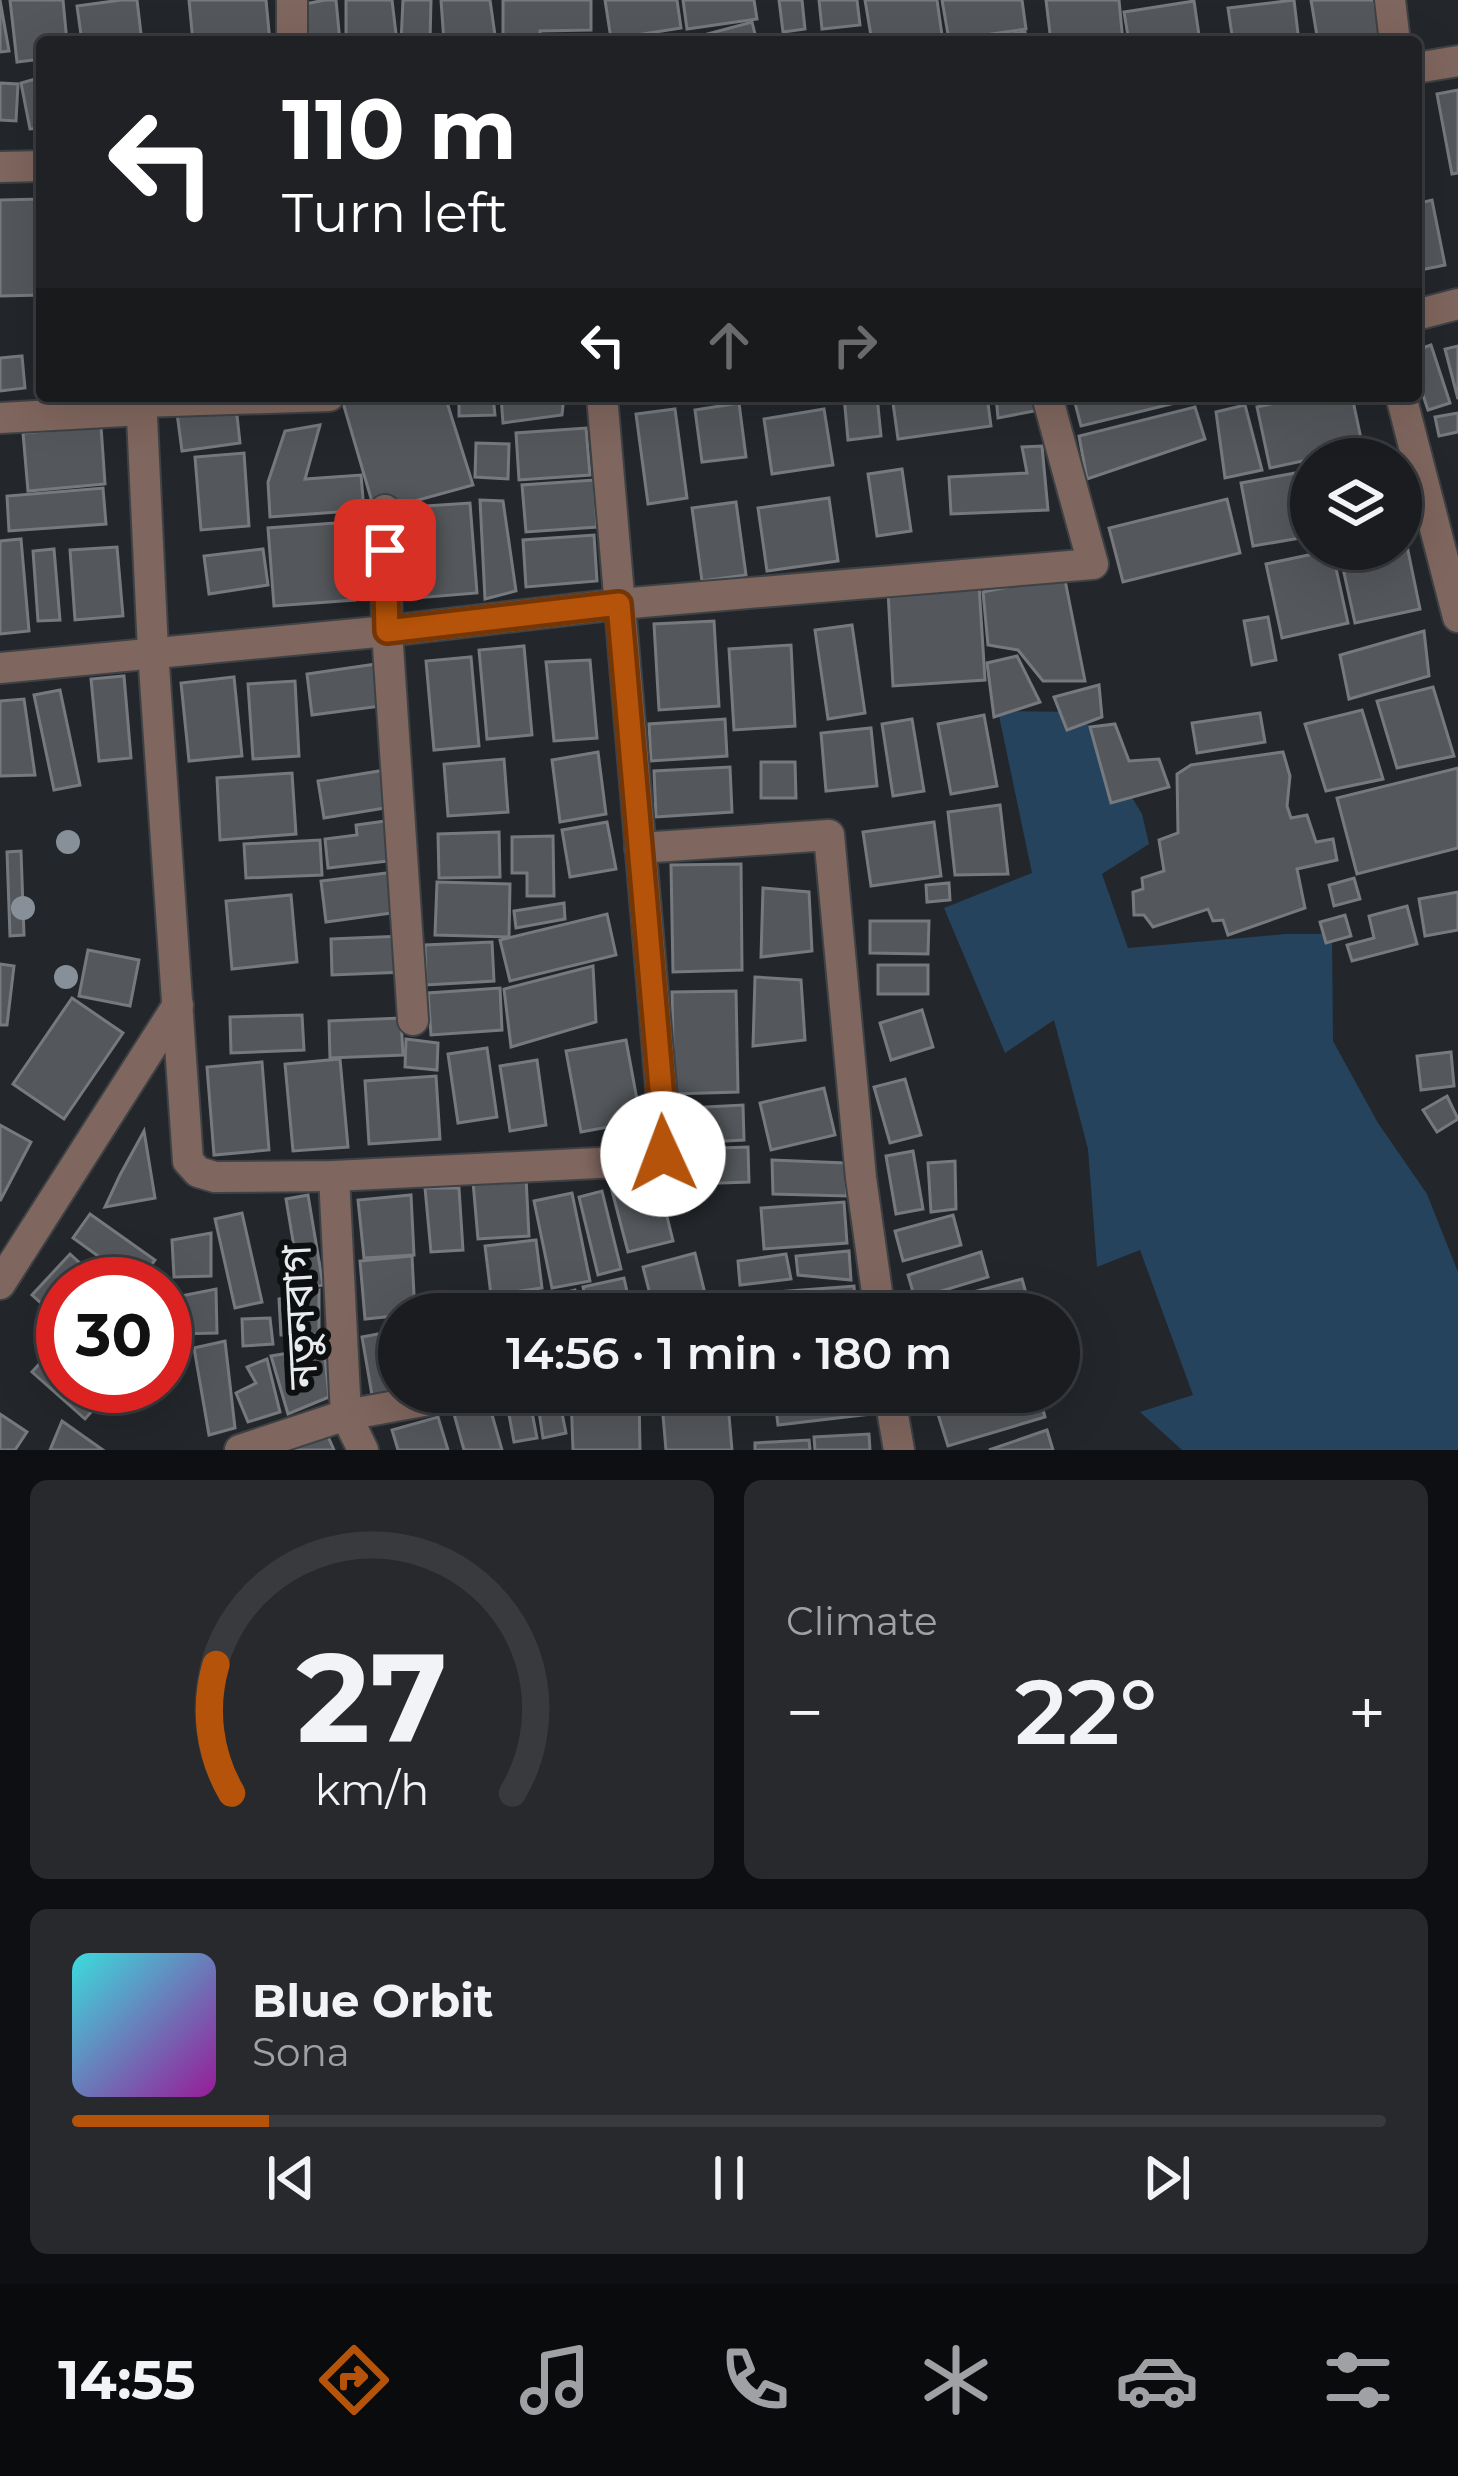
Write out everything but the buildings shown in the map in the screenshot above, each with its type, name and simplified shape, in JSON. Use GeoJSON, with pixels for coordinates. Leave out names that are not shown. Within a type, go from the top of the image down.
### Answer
{"type":"FeatureCollection","features":[{"type":"Feature","properties":{"kind":"street"},"geometry":{"type":"LineString","coordinates":[[292,0],[292,36]]}},
{"type":"Feature","properties":{"kind":"street"},"geometry":{"type":"LineString","coordinates":[[1390,0],[1395,36]]}},
{"type":"Feature","properties":{"kind":"street"},"geometry":{"type":"LineString","coordinates":[[1422,67],[1458,61]]}},
{"type":"Feature","properties":{"kind":"street"},"geometry":{"type":"LineString","coordinates":[[0,167],[36,166]]}},
{"type":"Feature","properties":{"kind":"street"},"geometry":{"type":"LineString","coordinates":[[1422,313],[1458,304]]}},
{"type":"Feature","properties":{"kind":"street"},"geometry":{"type":"LineString","coordinates":[[0,418],[141,403],[188,1161],[198,1172],[215,1177],[334,1176],[658,1160],[666,1146],[602,402]]}},
{"type":"Feature","properties":{"kind":"street"},"geometry":{"type":"LineString","coordinates":[[0,668],[619,604],[1093,564],[1049,402]]}},
{"type":"Feature","properties":{"kind":"street"},"geometry":{"type":"LineString","coordinates":[[1403,402],[1458,616]]}},
{"type":"Feature","properties":{"kind":"street"},"geometry":{"type":"LineString","coordinates":[[385,510],[387,631],[413,1020]]}},
{"type":"Feature","properties":{"kind":"street"},"geometry":{"type":"LineString","coordinates":[[640,848],[829,835],[861,1178],[877,1293]]}},
{"type":"Feature","properties":{"kind":"street"},"geometry":{"type":"LineString","coordinates":[[0,1284],[178,1005]]}},
{"type":"Feature","properties":{"kind":"street","name":"নতুনবাগ"},"geometry":{"type":"LineString","coordinates":[[334,1176],[346,1414],[362,1450]]}},
{"type":"Feature","properties":{"kind":"street"},"geometry":{"type":"LineString","coordinates":[[240,1450],[346,1414],[378,1408]]}},
{"type":"Feature","properties":{"kind":"street"},"geometry":{"type":"LineString","coordinates":[[892,1413],[898,1450]]}},
{"type":"Feature","properties":{"kind":"shaded area"},"geometry":{"type":"Polygon","coordinates":[[[998,711],[1080,712],[1142,814],[1149,844],[1102,874],[1128,948],[1332,934],[1333,1041],[1378,1123],[1427,1194],[1458,1272],[1458,1450],[1182,1450],[1140,1412],[1193,1395],[1140,1250],[1097,1267],[1088,1149],[1054,1020],[1005,1053],[944,908],[1032,873],[998,711]]]}},
{"type":"Feature","properties":{"kind":"route"},"geometry":{"type":"LineString","coordinates":[[385,550],[387,631],[619,604],[666,1146],[663,1154]]}}]}
